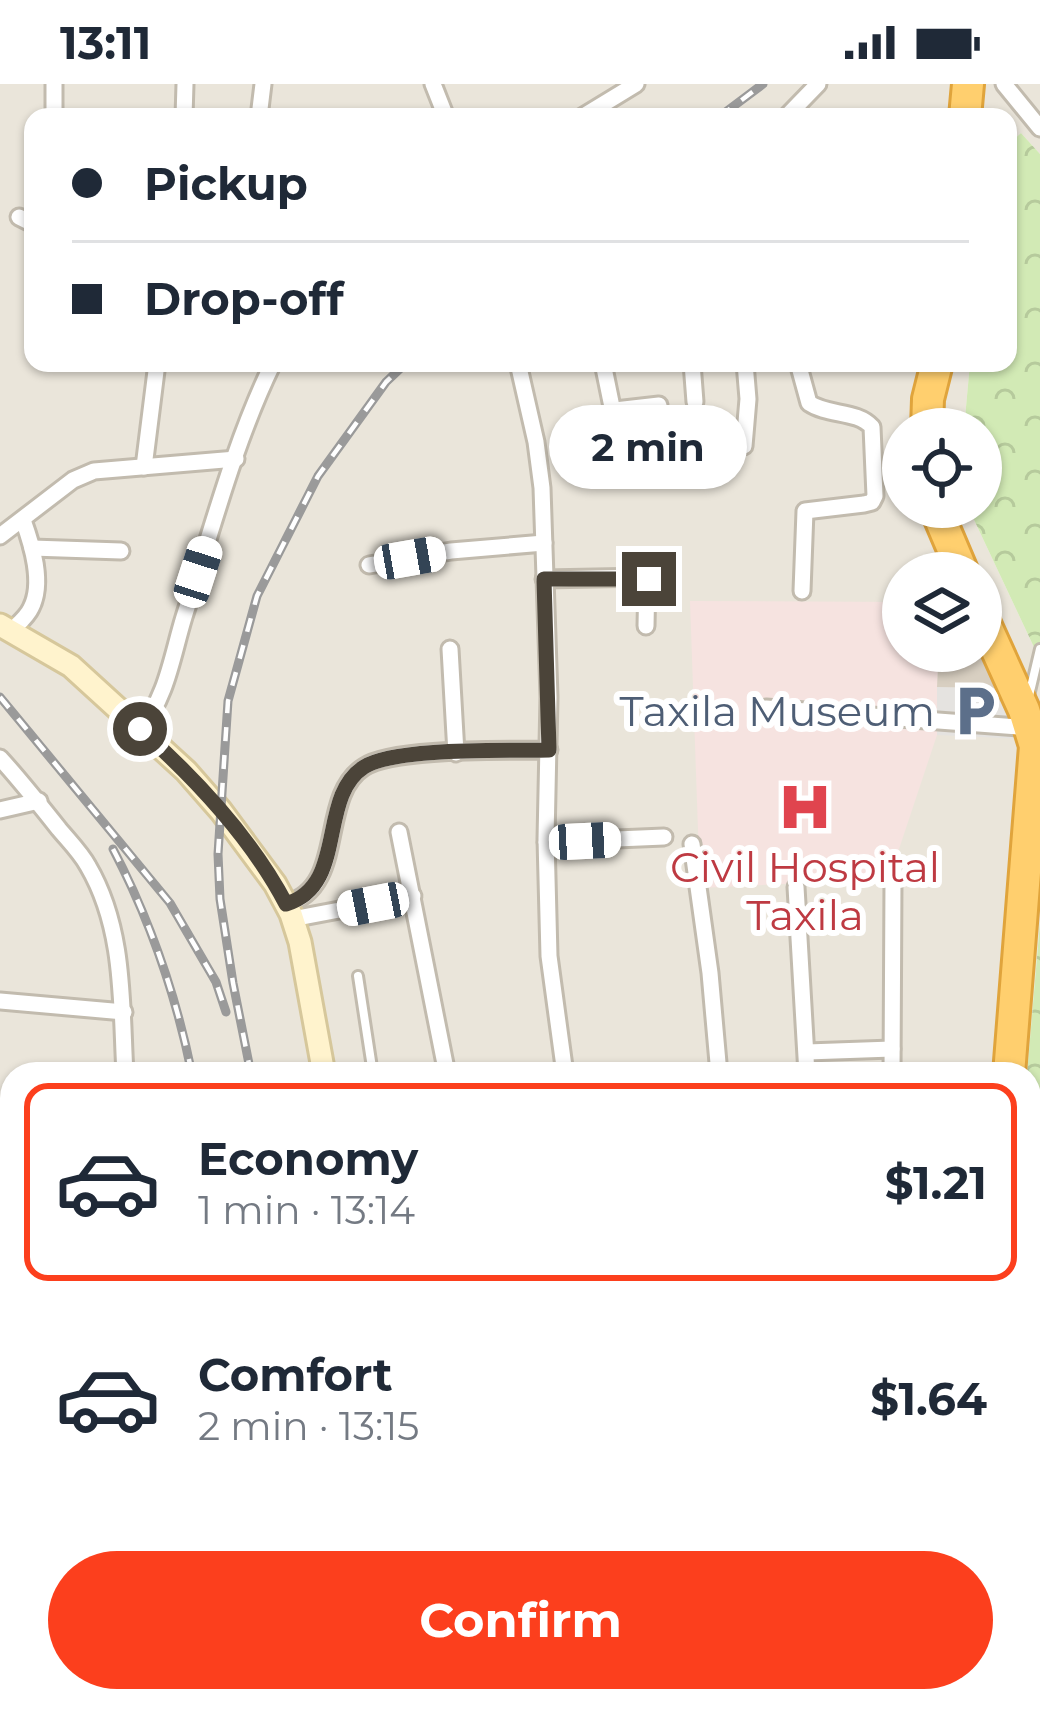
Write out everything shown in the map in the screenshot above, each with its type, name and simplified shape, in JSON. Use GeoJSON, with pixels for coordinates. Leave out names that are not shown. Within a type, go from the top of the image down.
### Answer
{"type":"FeatureCollection","features":[{"type":"Feature","properties":{"kind":"highway"},"geometry":{"type":"LineString","coordinates":[[928,408],[935,372]]}},
{"type":"Feature","properties":{"kind":"highway"},"geometry":{"type":"LineString","coordinates":[[1002,663],[1033,733],[1010,1062]]}},
{"type":"Feature","properties":{"kind":"street"},"geometry":{"type":"LineString","coordinates":[[597,108],[637,84]]}},
{"type":"Feature","properties":{"kind":"street"},"geometry":{"type":"LineString","coordinates":[[795,108],[818,84]]}},
{"type":"Feature","properties":{"kind":"street"},"geometry":{"type":"LineString","coordinates":[[1004,84],[1040,128]]}},
{"type":"Feature","properties":{"kind":"street"},"geometry":{"type":"LineString","coordinates":[[145,467],[156,372]]}},
{"type":"Feature","properties":{"kind":"street"},"geometry":{"type":"LineString","coordinates":[[140,729],[161,700],[256,398],[269,372]]}},
{"type":"Feature","properties":{"kind":"street"},"geometry":{"type":"LineString","coordinates":[[520,372],[542,488],[549,956],[563,1062]]}},
{"type":"Feature","properties":{"kind":"street"},"geometry":{"type":"LineString","coordinates":[[605,372],[615,410],[659,405]]}},
{"type":"Feature","properties":{"kind":"street"},"geometry":{"type":"LineString","coordinates":[[693,372],[695,402]]}},
{"type":"Feature","properties":{"kind":"street"},"geometry":{"type":"LineString","coordinates":[[744,446],[746,372]]}},
{"type":"Feature","properties":{"kind":"street"},"geometry":{"type":"LineString","coordinates":[[800,372],[809,403],[862,419],[872,428],[875,496],[864,504],[805,512],[802,591]]}},
{"type":"Feature","properties":{"kind":"street"},"geometry":{"type":"LineString","coordinates":[[0,536],[73,480],[94,471],[236,459]]}},
{"type":"Feature","properties":{"kind":"street"},"geometry":{"type":"LineString","coordinates":[[23,520],[32,548],[33,606],[6,628],[70,666],[186,771],[275,884],[300,942],[322,1062]]}},
{"type":"Feature","properties":{"kind":"street"},"geometry":{"type":"LineString","coordinates":[[369,565],[544,543]]}},
{"type":"Feature","properties":{"kind":"street"},"geometry":{"type":"LineString","coordinates":[[32,548],[121,551]]}},
{"type":"Feature","properties":{"kind":"street"},"geometry":{"type":"LineString","coordinates":[[544,579],[647,577],[646,626]]}},
{"type":"Feature","properties":{"kind":"street"},"geometry":{"type":"LineString","coordinates":[[450,649],[456,753]]}},
{"type":"Feature","properties":{"kind":"street"},"geometry":{"type":"LineString","coordinates":[[766,708],[1033,733]]}},
{"type":"Feature","properties":{"kind":"street"},"geometry":{"type":"LineString","coordinates":[[289,912],[314,886],[332,840],[339,796],[364,767],[408,756],[549,750]]}},
{"type":"Feature","properties":{"kind":"street"},"geometry":{"type":"LineString","coordinates":[[0,758],[87,863],[102,894],[115,937],[125,1062]]}},
{"type":"Feature","properties":{"kind":"street"},"geometry":{"type":"LineString","coordinates":[[0,810],[39,801]]}},
{"type":"Feature","properties":{"kind":"street"},"geometry":{"type":"LineString","coordinates":[[399,832],[445,1062]]}},
{"type":"Feature","properties":{"kind":"street"},"geometry":{"type":"LineString","coordinates":[[546,842],[664,837]]}},
{"type":"Feature","properties":{"kind":"street"},"geometry":{"type":"LineString","coordinates":[[692,844],[718,1062]]}},
{"type":"Feature","properties":{"kind":"street"},"geometry":{"type":"LineString","coordinates":[[892,1062],[893,880]]}},
{"type":"Feature","properties":{"kind":"street"},"geometry":{"type":"LineString","coordinates":[[796,887],[807,1062]]}},
{"type":"Feature","properties":{"kind":"street"},"geometry":{"type":"LineString","coordinates":[[289,912],[413,896]]}},
{"type":"Feature","properties":{"kind":"street"},"geometry":{"type":"LineString","coordinates":[[0,1001],[124,1012]]}},
{"type":"Feature","properties":{"kind":"street"},"geometry":{"type":"LineString","coordinates":[[807,1052],[892,1048]]}},
{"type":"Feature","properties":{"kind":"lane"},"geometry":{"type":"LineString","coordinates":[[1033,733],[1033,685],[1040,649]]}},
{"type":"Feature","properties":{"kind":"lane"},"geometry":{"type":"LineString","coordinates":[[358,976],[371,1062]]}},
{"type":"Feature","properties":{"kind":"shaded area"},"geometry":{"type":"Polygon","coordinates":[[[0,84],[1040,84],[1040,154],[1021,133],[1017,137],[1017,108],[24,108],[24,372],[969,372],[966,408],[882,408],[882,528],[978,528],[989,552],[882,552],[882,672],[1002,672],[1002,579],[1040,660],[1040,922],[1028,1062],[0,1062],[0,84]]]}},
{"type":"Feature","properties":{"kind":"shaded area","name":"Civil Hospital Taxila"},"geometry":{"type":"Polygon","coordinates":[[[690,601],[882,602],[882,672],[938,672],[937,735],[889,879],[700,888],[690,601]]]}},
{"type":"Feature","properties":{"kind":"shaded area","name":"Taxila Museum"},"geometry":{"type":"Polygon","coordinates":[[[937,687],[1003,688],[1022,739],[937,735],[937,687]]]}},
{"type":"Feature","properties":{"kind":"green space"},"geometry":{"type":"Polygon","coordinates":[[[1021,133],[1040,154],[1040,660],[1002,579],[1002,552],[989,552],[978,528],[1002,528],[1002,408],[966,408],[969,372],[1017,372],[1017,137],[1021,133]]]}},
{"type":"Feature","properties":{"kind":"green space"},"geometry":{"type":"Polygon","coordinates":[[[1040,922],[1040,1062],[1028,1062],[1040,922]]]}},
{"type":"Feature","properties":{"kind":"building"},"geometry":{"type":"Polygon","coordinates":[[[938,672],[993,672],[1003,688],[937,687],[938,672]]]}},
{"type":"Feature","properties":{"kind":"railway"},"geometry":{"type":"LineString","coordinates":[[731,108],[763,84]]}},
{"type":"Feature","properties":{"kind":"railway"},"geometry":{"type":"LineString","coordinates":[[249,1062],[220,899],[218,854],[228,701],[257,596],[318,476],[397,372]]}},
{"type":"Feature","properties":{"kind":"railway"},"geometry":{"type":"LineString","coordinates":[[0,697],[170,903],[216,982],[226,1012]]}},
{"type":"Feature","properties":{"kind":"railway"},"geometry":{"type":"LineString","coordinates":[[113,849],[160,958],[189,1062]]}},
{"type":"Feature","properties":{"kind":"place","name":"Taxila Museum"},"geometry":{"type":"Point","coordinates":[975,711]}},
{"type":"Feature","properties":{"kind":"place","name":"Civil Hospital Taxila"},"geometry":{"type":"Point","coordinates":[805,807]}},
{"type":"Feature","properties":{"kind":"route"},"geometry":{"type":"LineString","coordinates":[[140,729],[220,811],[286,904],[302,899],[314,886],[326,860],[339,796],[364,767],[420,754],[549,750],[544,579],[649,579]]}}]}
